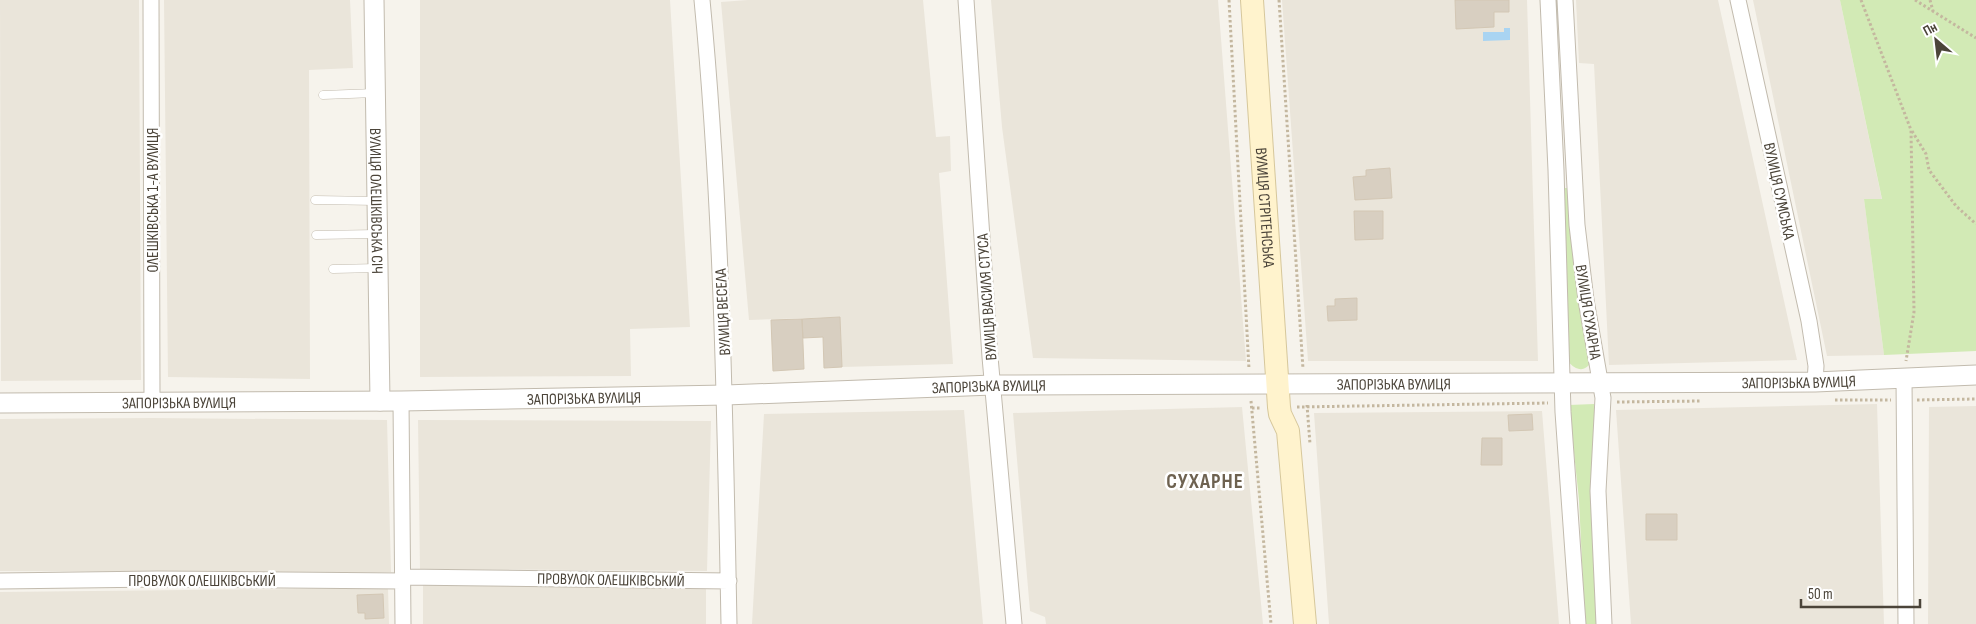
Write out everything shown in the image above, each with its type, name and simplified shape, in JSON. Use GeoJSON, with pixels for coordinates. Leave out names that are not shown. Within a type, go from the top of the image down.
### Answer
{"type":"FeatureCollection","features":[{"type":"Feature","properties":{"kind":"main road","name":"ВУЛИЦЯ СТРІТЕНСЬКА"},"geometry":{"type":"LineString","coordinates":[[1252,0],[1279,411],[1275,432],[1290,624]]}},
{"type":"Feature","properties":{"kind":"main road","name":"ВУЛИЦЯ СТРІТЕНСЬКА"},"geometry":{"type":"LineString","coordinates":[[1279,411],[1288,431],[1305,624]]}},
{"type":"Feature","properties":{"kind":"street","name":"ОЛЕШКІВСЬКА 1-А ВУЛИЦЯ"},"geometry":{"type":"LineString","coordinates":[[151,0],[152,401]]}},
{"type":"Feature","properties":{"kind":"street","name":"ВУЛИЦЯ ОЛЕШКІВСЬКА СІЧ"},"geometry":{"type":"LineString","coordinates":[[374,0],[380,401]]}},
{"type":"Feature","properties":{"kind":"street","name":"ВУЛИЦЯ ВЕСЕЛА"},"geometry":{"type":"LineString","coordinates":[[702,0],[712,102],[726,395],[729,624]]}},
{"type":"Feature","properties":{"kind":"street","name":"ВУЛИЦЯ ВАСИЛЯ СТУСА"},"geometry":{"type":"LineString","coordinates":[[966,0],[993,385],[1014,624]]}},
{"type":"Feature","properties":{"kind":"street","name":"ВУЛИЦЯ СУХАРНА"},"geometry":{"type":"LineString","coordinates":[[1548,0],[1556,170],[1562,383],[1578,624]]}},
{"type":"Feature","properties":{"kind":"street","name":"ВУЛИЦЯ СУХАРНА"},"geometry":{"type":"LineString","coordinates":[[1564,0],[1572,170],[1585,291],[1603,398],[1598,491],[1604,624]]}},
{"type":"Feature","properties":{"kind":"street","name":"ВУЛИЦЯ СУМСЬКА"},"geometry":{"type":"LineString","coordinates":[[1738,0],[1809,321],[1816,366],[1815,382]]}},
{"type":"Feature","properties":{"kind":"street","name":"ЗАПОРІЗЬКА ВУЛИЦЯ"},"geometry":{"type":"LineString","coordinates":[[0,403],[402,401],[726,395],[993,385],[1815,382],[1976,375]]}},
{"type":"Feature","properties":{"kind":"street"},"geometry":{"type":"LineString","coordinates":[[1904,379],[1906,624]]}},
{"type":"Feature","properties":{"kind":"street"},"geometry":{"type":"LineString","coordinates":[[402,401],[403,624]]}},
{"type":"Feature","properties":{"kind":"street","name":"ПРОВУЛОК ОЛЕШКІВСЬКИЙ"},"geometry":{"type":"LineString","coordinates":[[0,581],[403,579],[729,581]]}},
{"type":"Feature","properties":{"kind":"lane"},"geometry":{"type":"LineString","coordinates":[[323,95],[375,93]]}},
{"type":"Feature","properties":{"kind":"lane"},"geometry":{"type":"LineString","coordinates":[[1556,170],[1572,170]]}},
{"type":"Feature","properties":{"kind":"lane"},"geometry":{"type":"LineString","coordinates":[[315,200],[377,201]]}},
{"type":"Feature","properties":{"kind":"lane"},"geometry":{"type":"LineString","coordinates":[[316,235],[377,234]]}},
{"type":"Feature","properties":{"kind":"lane"},"geometry":{"type":"LineString","coordinates":[[333,269],[378,268]]}},
{"type":"Feature","properties":{"kind":"path"},"geometry":{"type":"LineString","coordinates":[[1229,0],[1250,385],[1271,624]]}},
{"type":"Feature","properties":{"kind":"path"},"geometry":{"type":"LineString","coordinates":[[1279,0],[1302,361],[1306,384]]}},
{"type":"Feature","properties":{"kind":"path"},"geometry":{"type":"LineString","coordinates":[[1861,0],[1912,130],[1926,154],[1929,170],[1956,206],[1976,224]]}},
{"type":"Feature","properties":{"kind":"path"},"geometry":{"type":"LineString","coordinates":[[1915,0],[1976,38]]}},
{"type":"Feature","properties":{"kind":"path"},"geometry":{"type":"LineString","coordinates":[[1930,0],[1934,12]]}},
{"type":"Feature","properties":{"kind":"path"},"geometry":{"type":"LineString","coordinates":[[1904,379],[1914,312],[1912,130]]}},
{"type":"Feature","properties":{"kind":"path"},"geometry":{"type":"LineString","coordinates":[[1904,401],[1976,399]]}},
{"type":"Feature","properties":{"kind":"path"},"geometry":{"type":"LineString","coordinates":[[1307,406],[1563,403]]}},
{"type":"Feature","properties":{"kind":"shaded area"},"geometry":{"type":"Polygon","coordinates":[[[0,0],[139,0],[141,380],[1,381],[0,0]]]}},
{"type":"Feature","properties":{"kind":"shaded area"},"geometry":{"type":"Polygon","coordinates":[[[164,0],[350,0],[353,68],[309,70],[310,379],[168,377],[164,0]]]}},
{"type":"Feature","properties":{"kind":"shaded area"},"geometry":{"type":"Polygon","coordinates":[[[420,0],[670,0],[690,327],[630,329],[631,376],[420,377],[420,0]]]}},
{"type":"Feature","properties":{"kind":"shaded area"},"geometry":{"type":"Polygon","coordinates":[[[748,0],[923,0],[936,137],[950,136],[951,171],[939,173],[953,364],[842,367],[840,317],[749,320],[721,2],[748,0]]]}},
{"type":"Feature","properties":{"kind":"shaded area"},"geometry":{"type":"Polygon","coordinates":[[[991,0],[1218,0],[1246,361],[1033,358],[1002,127],[991,0]]]}},
{"type":"Feature","properties":{"kind":"shaded area"},"geometry":{"type":"Polygon","coordinates":[[[1282,0],[1527,0],[1538,361],[1308,361],[1282,0]]]}},
{"type":"Feature","properties":{"kind":"shaded area"},"geometry":{"type":"Polygon","coordinates":[[[1576,0],[1718,0],[1797,360],[1609,365],[1594,64],[1579,63],[1576,0]]]}},
{"type":"Feature","properties":{"kind":"shaded area"},"geometry":{"type":"Polygon","coordinates":[[[1753,0],[1840,0],[1882,200],[1864,199],[1884,355],[1827,356],[1753,0]]]}},
{"type":"Feature","properties":{"kind":"shaded area"},"geometry":{"type":"Polygon","coordinates":[[[1877,404],[1884,624],[1631,624],[1616,410],[1877,404]]]}},
{"type":"Feature","properties":{"kind":"shaded area"},"geometry":{"type":"Polygon","coordinates":[[[1976,406],[1976,624],[1928,624],[1929,407],[1976,406]]]}},
{"type":"Feature","properties":{"kind":"shaded area"},"geometry":{"type":"Polygon","coordinates":[[[1242,407],[1263,624],[1046,624],[1045,617],[1030,611],[1013,413],[1242,407]]]}},
{"type":"Feature","properties":{"kind":"shaded area"},"geometry":{"type":"Polygon","coordinates":[[[964,410],[983,624],[752,624],[764,414],[964,410]]]}},
{"type":"Feature","properties":{"kind":"shaded area"},"geometry":{"type":"Polygon","coordinates":[[[1542,411],[1559,624],[1329,624],[1314,413],[1542,411]]]}},
{"type":"Feature","properties":{"kind":"shaded area"},"geometry":{"type":"Polygon","coordinates":[[[0,419],[387,420],[391,572],[0,571],[0,419]]]}},
{"type":"Feature","properties":{"kind":"shaded area"},"geometry":{"type":"Polygon","coordinates":[[[418,420],[711,421],[707,571],[420,569],[418,420]]]}},
{"type":"Feature","properties":{"kind":"shaded area"},"geometry":{"type":"Polygon","coordinates":[[[423,585],[706,587],[706,624],[423,624],[423,585]]]}},
{"type":"Feature","properties":{"kind":"shaded area"},"geometry":{"type":"Polygon","coordinates":[[[388,588],[389,624],[0,624],[0,592],[388,588]]]}},
{"type":"Feature","properties":{"kind":"green space"},"geometry":{"type":"Polygon","coordinates":[[[1840,0],[1976,0],[1976,351],[1884,355],[1864,199],[1882,199],[1840,0]]]}},
{"type":"Feature","properties":{"kind":"green space"},"geometry":{"type":"Polygon","coordinates":[[[1562,188],[1568,188],[1577,292],[1592,360],[1587,367],[1581,369],[1574,367],[1568,361],[1562,188]]]}},
{"type":"Feature","properties":{"kind":"green space"},"geometry":{"type":"Polygon","coordinates":[[[1594,404],[1597,624],[1585,624],[1579,500],[1569,405],[1594,404]]]}},
{"type":"Feature","properties":{"kind":"water"},"geometry":{"type":"Polygon","coordinates":[[[1504,28],[1510,28],[1510,40],[1483,41],[1483,32],[1504,32],[1504,28]]]}},
{"type":"Feature","properties":{"kind":"building"},"geometry":{"type":"Polygon","coordinates":[[[1455,0],[1509,0],[1509,12],[1494,12],[1494,27],[1456,29],[1455,0]]]}},
{"type":"Feature","properties":{"kind":"building"},"geometry":{"type":"Polygon","coordinates":[[[1390,168],[1392,198],[1355,200],[1353,177],[1366,176],[1366,170],[1390,168]]]}},
{"type":"Feature","properties":{"kind":"building"},"geometry":{"type":"Polygon","coordinates":[[[1354,211],[1383,211],[1383,239],[1355,240],[1354,211]]]}},
{"type":"Feature","properties":{"kind":"building"},"geometry":{"type":"Polygon","coordinates":[[[1357,298],[1357,320],[1328,321],[1327,306],[1335,306],[1335,299],[1357,298]]]}},
{"type":"Feature","properties":{"kind":"building"},"geometry":{"type":"Polygon","coordinates":[[[840,317],[842,367],[824,368],[823,337],[803,338],[802,319],[840,317]]]}},
{"type":"Feature","properties":{"kind":"building"},"geometry":{"type":"Polygon","coordinates":[[[802,319],[804,369],[773,371],[771,320],[802,319]]]}},
{"type":"Feature","properties":{"kind":"building"},"geometry":{"type":"Polygon","coordinates":[[[1532,414],[1533,430],[1509,431],[1508,415],[1532,414]]]}},
{"type":"Feature","properties":{"kind":"building"},"geometry":{"type":"Polygon","coordinates":[[[1482,438],[1502,438],[1502,465],[1481,465],[1482,438]]]}},
{"type":"Feature","properties":{"kind":"building"},"geometry":{"type":"Polygon","coordinates":[[[1646,514],[1677,514],[1677,540],[1646,540],[1646,514]]]}},
{"type":"Feature","properties":{"kind":"building"},"geometry":{"type":"Polygon","coordinates":[[[383,594],[384,618],[365,619],[365,613],[358,613],[357,595],[383,594]]]}},
{"type":"Feature","properties":{"kind":"district","name":"СУХАРНЕ"},"geometry":{"type":"Point","coordinates":[1205,481]}}]}
